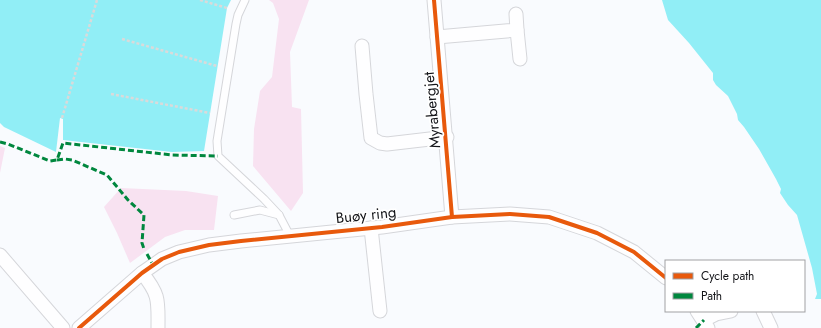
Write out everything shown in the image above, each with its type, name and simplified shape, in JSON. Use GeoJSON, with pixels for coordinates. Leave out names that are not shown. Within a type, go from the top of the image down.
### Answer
{"type":"FeatureCollection","features":[{"type":"Feature","properties":{"kind":"street","name":"Myrabergjet"},"geometry":{"type":"LineString","coordinates":[[434,0],[447,137],[452,217]]}},
{"type":"Feature","properties":{"kind":"street"},"geometry":{"type":"LineString","coordinates":[[516,14],[520,59]]}},
{"type":"Feature","properties":{"kind":"street"},"geometry":{"type":"LineString","coordinates":[[437,37],[517,30]]}},
{"type":"Feature","properties":{"kind":"street","name":"Myrabergjet"},"geometry":{"type":"LineString","coordinates":[[362,46],[371,138],[380,143],[387,144],[447,137]]}},
{"type":"Feature","properties":{"kind":"street","name":"Buøy ring"},"geometry":{"type":"LineString","coordinates":[[79,328],[142,273],[162,259],[185,250],[215,244],[371,228],[452,217],[510,214],[549,217],[597,233],[634,252],[665,277]]}},
{"type":"Feature","properties":{"kind":"street"},"geometry":{"type":"LineString","coordinates":[[371,228],[380,311]]}},
{"type":"Feature","properties":{"kind":"street"},"geometry":{"type":"LineString","coordinates":[[0,255],[63,328]]}},
{"type":"Feature","properties":{"kind":"street"},"geometry":{"type":"LineString","coordinates":[[142,273],[155,291],[158,306],[158,328]]}},
{"type":"Feature","properties":{"kind":"street"},"geometry":{"type":"LineString","coordinates":[[703,320],[716,314],[726,312]]}},
{"type":"Feature","properties":{"kind":"street"},"geometry":{"type":"LineString","coordinates":[[764,312],[772,328]]}},
{"type":"Feature","properties":{"kind":"lane"},"geometry":{"type":"LineString","coordinates":[[245,0],[238,15],[236,24],[217,141],[217,151],[218,156],[279,215],[290,236]]}},
{"type":"Feature","properties":{"kind":"lane"},"geometry":{"type":"LineString","coordinates":[[234,215],[260,210],[279,215]]}},
{"type":"Feature","properties":{"kind":"path"},"geometry":{"type":"LineString","coordinates":[[62,118],[96,0]]}},
{"type":"Feature","properties":{"kind":"path"},"geometry":{"type":"LineString","coordinates":[[200,0],[227,8]]}},
{"type":"Feature","properties":{"kind":"path"},"geometry":{"type":"LineString","coordinates":[[122,39],[217,66]]}},
{"type":"Feature","properties":{"kind":"path"},"geometry":{"type":"LineString","coordinates":[[111,94],[210,113]]}},
{"type":"Feature","properties":{"kind":"shaded area"},"geometry":{"type":"Polygon","coordinates":[[[269,0],[309,0],[290,52],[292,107],[301,109],[303,193],[291,211],[253,166],[254,129],[260,91],[272,77],[279,19],[273,3],[269,0]]]}},
{"type":"Feature","properties":{"kind":"shaded area"},"geometry":{"type":"Polygon","coordinates":[[[0,146],[5,148],[0,173],[0,146]]]}},
{"type":"Feature","properties":{"kind":"shaded area"},"geometry":{"type":"Polygon","coordinates":[[[121,188],[186,191],[218,196],[214,230],[185,230],[165,237],[130,263],[104,207],[121,188]]]}},
{"type":"Feature","properties":{"kind":"water"},"geometry":{"type":"Polygon","coordinates":[[[0,0],[231,0],[227,8],[204,151],[172,152],[63,140],[63,119],[60,118],[56,152],[4,127],[0,123],[0,0]]]}},
{"type":"Feature","properties":{"kind":"water"},"geometry":{"type":"Polygon","coordinates":[[[662,0],[821,0],[821,299],[815,299],[817,294],[812,268],[797,215],[780,193],[781,189],[776,179],[759,149],[738,120],[737,114],[728,96],[716,85],[713,80],[713,73],[668,20],[662,0]]]}},
{"type":"Feature","properties":{"kind":"marked path"},"geometry":{"type":"LineString","coordinates":[[0,142],[50,161],[57,160],[63,143],[172,155],[218,156]]}},
{"type":"Feature","properties":{"kind":"marked path"},"geometry":{"type":"LineString","coordinates":[[57,160],[72,160],[107,175],[128,200],[144,215],[142,243],[144,249]]}},
{"type":"Feature","properties":{"kind":"marked path"},"geometry":{"type":"LineString","coordinates":[[147,254],[153,265]]}},
{"type":"Feature","properties":{"kind":"marked path"},"geometry":{"type":"LineString","coordinates":[[696,328],[704,320]]}},
{"type":"Feature","properties":{"kind":"cycle path"},"geometry":{"type":"LineString","coordinates":[[434,0],[452,217]]}},
{"type":"Feature","properties":{"kind":"cycle path"},"geometry":{"type":"LineString","coordinates":[[79,328],[142,273],[162,259],[179,252],[209,245],[382,227],[452,217],[510,214],[549,217],[597,233],[634,252],[665,277]]}}]}
